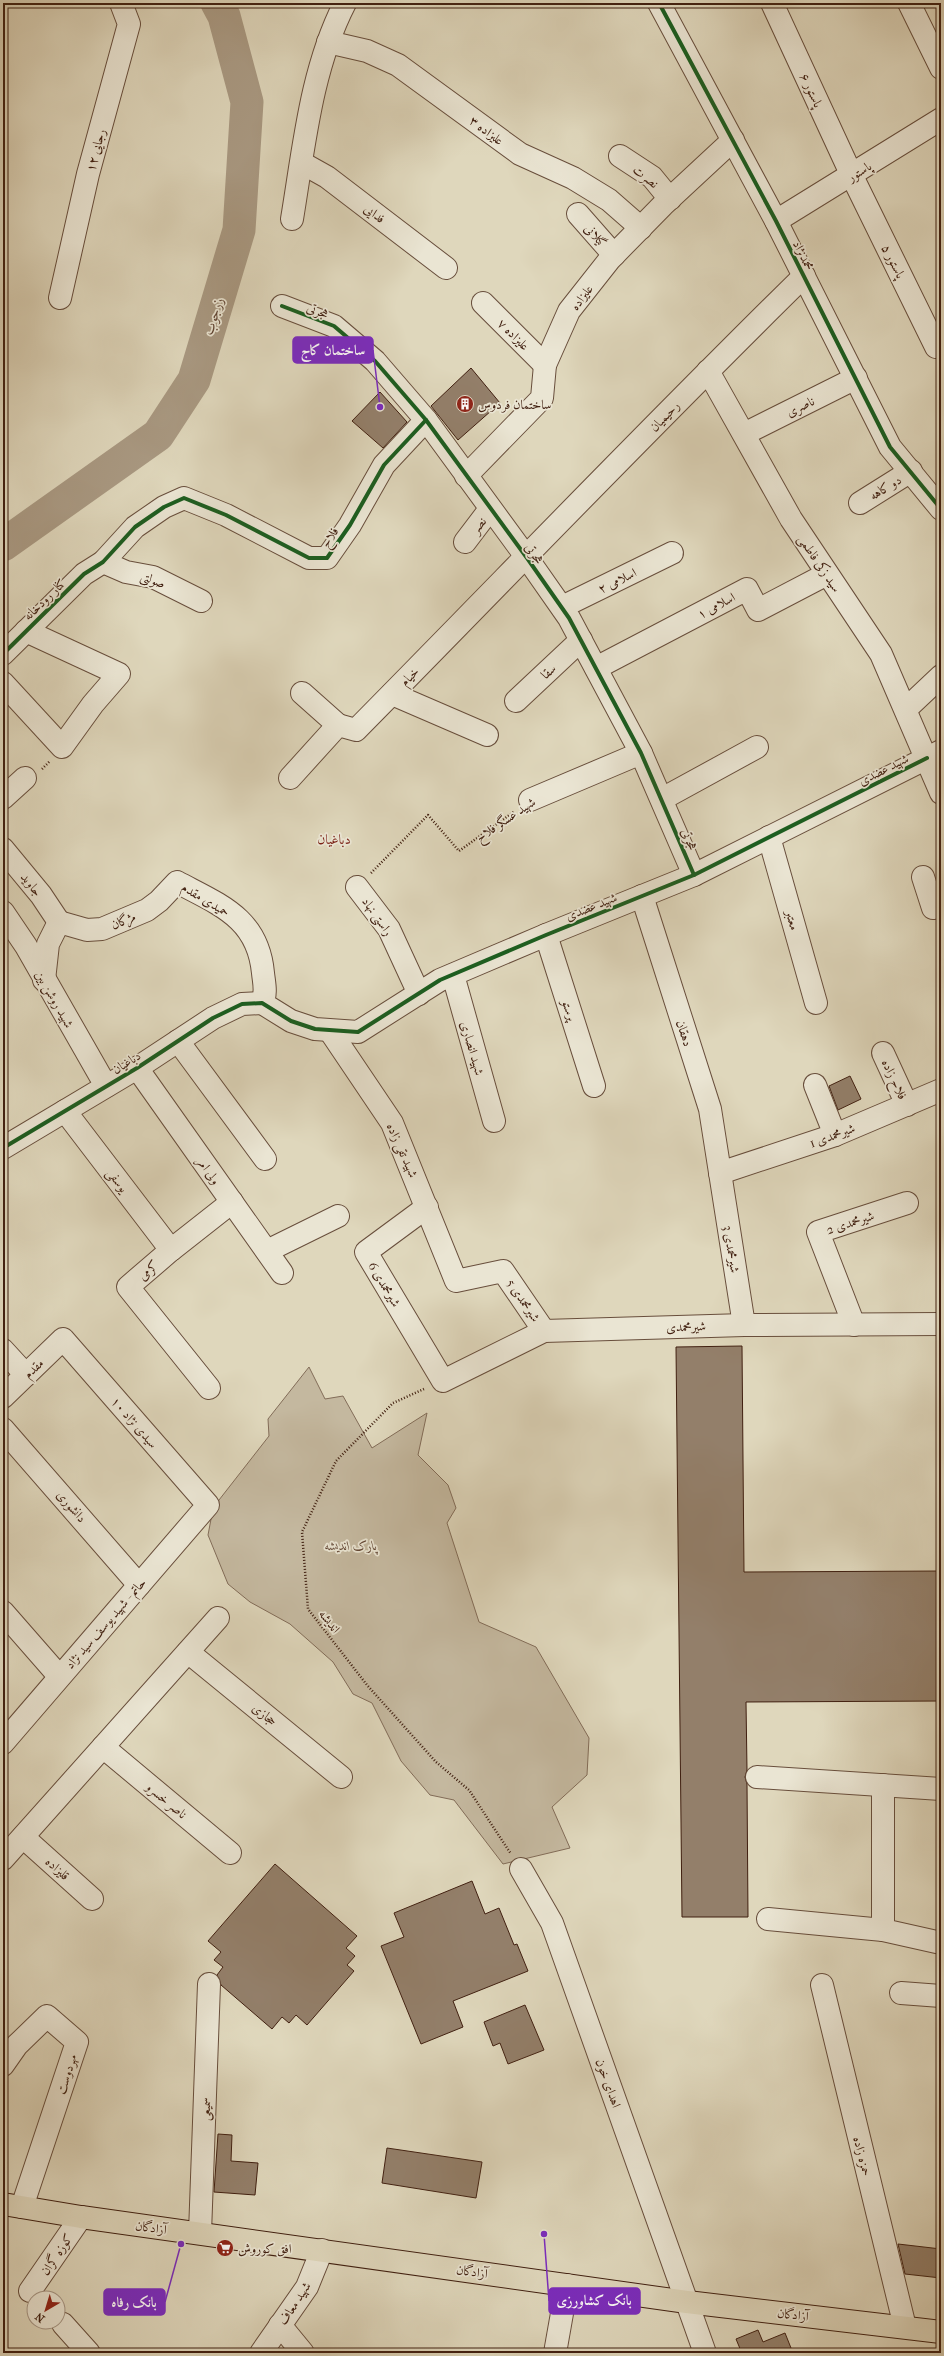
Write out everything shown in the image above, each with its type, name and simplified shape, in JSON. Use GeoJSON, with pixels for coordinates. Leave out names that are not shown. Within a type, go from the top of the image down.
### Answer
{"type":"FeatureCollection","features":[{"type":"Feature","properties":{"kind":"main road","name":"آزادگان"},"geometry":{"type":"LineString","coordinates":[[13,2205],[81,2217],[687,2302],[941,2332]]}},
{"type":"Feature","properties":{"kind":"street","name":"رجایی ۱۲"},"geometry":{"type":"LineString","coordinates":[[60,298],[88,174],[129,24],[121,3]]}},
{"type":"Feature","properties":{"kind":"street"},"geometry":{"type":"LineString","coordinates":[[292,219],[320,68],[328,42],[345,3]]}},
{"type":"Feature","properties":{"kind":"street","name":"محمدنژاد"},"geometry":{"type":"LineString","coordinates":[[659,3],[776,221],[890,447],[941,509]]}},
{"type":"Feature","properties":{"kind":"street","name":"پاستور ۶"},"geometry":{"type":"LineString","coordinates":[[772,3],[852,176]]}},
{"type":"Feature","properties":{"kind":"street"},"geometry":{"type":"LineString","coordinates":[[909,3],[941,68]]}},
{"type":"Feature","properties":{"kind":"street","name":"علیزاده ۳"},"geometry":{"type":"LineString","coordinates":[[328,42],[367,51],[398,65],[520,154],[573,178],[610,200],[641,228]]}},
{"type":"Feature","properties":{"kind":"street","name":"پاستور"},"geometry":{"type":"LineString","coordinates":[[776,221],[852,176],[941,119]]}},
{"type":"Feature","properties":{"kind":"street","name":"علیزاده"},"geometry":{"type":"LineString","coordinates":[[466,476],[542,398],[545,365],[569,310],[614,255],[670,199],[733,140]]}},
{"type":"Feature","properties":{"kind":"street","name":"نصرت"},"geometry":{"type":"LineString","coordinates":[[620,156],[647,173],[670,199]]}},
{"type":"Feature","properties":{"kind":"street","name":"فدایی"},"geometry":{"type":"LineString","coordinates":[[302,163],[327,177],[446,268]]}},
{"type":"Feature","properties":{"kind":"street","name":"پاستور ۵"},"geometry":{"type":"LineString","coordinates":[[852,176],[936,347]]}},
{"type":"Feature","properties":{"kind":"street","name":"گیلانی"},"geometry":{"type":"LineString","coordinates":[[578,214],[614,255]]}},
{"type":"Feature","properties":{"kind":"street","name":"رحیمیان"},"geometry":{"type":"LineString","coordinates":[[526,558],[708,370],[804,276]]}},
{"type":"Feature","properties":{"kind":"street","name":"علیزاده ۷"},"geometry":{"type":"LineString","coordinates":[[483,303],[545,365]]}},
{"type":"Feature","properties":{"kind":"street","name":"هجرتی"},"geometry":{"type":"LineString","coordinates":[[282,306],[334,326],[375,361],[426,420],[562,607],[641,753],[694,875]]}},
{"type":"Feature","properties":{"kind":"street","name":"سید زکی فاطمی"},"geometry":{"type":"LineString","coordinates":[[708,370],[791,519],[881,654],[906,709],[934,754],[941,793]]}},
{"type":"Feature","properties":{"kind":"street","name":"ناصری"},"geometry":{"type":"LineString","coordinates":[[744,434],[856,378]]}},
{"type":"Feature","properties":{"kind":"street","name":"فلاح"},"geometry":{"type":"LineString","coordinates":[[184,498],[226,515],[309,558],[328,558],[350,525],[384,465],[426,420]]}},
{"type":"Feature","properties":{"kind":"street","name":"دو کاهه"},"geometry":{"type":"LineString","coordinates":[[860,503],[911,471]]}},
{"type":"Feature","properties":{"kind":"street","name":"کنار رودخانه"},"geometry":{"type":"LineString","coordinates":[[3,654],[84,574],[104,562],[135,526],[164,507],[184,498]]}},
{"type":"Feature","properties":{"kind":"street","name":"نصر"},"geometry":{"type":"LineString","coordinates":[[465,542],[490,509]]}},
{"type":"Feature","properties":{"kind":"street","name":"اسلامی ۲"},"geometry":{"type":"LineString","coordinates":[[562,607],[672,553]]}},
{"type":"Feature","properties":{"kind":"street","name":"خیام"},"geometry":{"type":"LineString","coordinates":[[338,725],[356,730],[526,558]]}},
{"type":"Feature","properties":{"kind":"street","name":"صولتی"},"geometry":{"type":"LineString","coordinates":[[104,562],[126,572],[153,577],[201,601]]}},
{"type":"Feature","properties":{"kind":"street","name":"اسلامی ۱"},"geometry":{"type":"LineString","coordinates":[[596,668],[747,590],[758,610],[827,574]]}},
{"type":"Feature","properties":{"kind":"street"},"geometry":{"type":"LineString","coordinates":[[3,683],[62,747],[93,704],[119,674],[26,631]]}},
{"type":"Feature","properties":{"kind":"street","name":"سقا"},"geometry":{"type":"LineString","coordinates":[[516,701],[581,640]]}},
{"type":"Feature","properties":{"kind":"street"},"geometry":{"type":"LineString","coordinates":[[906,709],[941,676]]}},
{"type":"Feature","properties":{"kind":"street"},"geometry":{"type":"LineString","coordinates":[[290,778],[338,725],[302,693]]}},
{"type":"Feature","properties":{"kind":"street"},"geometry":{"type":"LineString","coordinates":[[392,694],[487,735]]}},
{"type":"Feature","properties":{"kind":"street"},"geometry":{"type":"LineString","coordinates":[[662,799],[756,747]]}},
{"type":"Feature","properties":{"kind":"street","name":"شهید عسگر فلاح"},"geometry":{"type":"LineString","coordinates":[[530,800],[641,753]]}},
{"type":"Feature","properties":{"kind":"street","name":"شهید عضدی"},"geometry":{"type":"LineString","coordinates":[[262,1003],[292,1021],[315,1030],[358,1032],[452,975],[546,934],[694,875],[934,754]]}},
{"type":"Feature","properties":{"kind":"street"},"geometry":{"type":"LineString","coordinates":[[3,798],[24,778]]}},
{"type":"Feature","properties":{"kind":"street","name":"معتبر"},"geometry":{"type":"LineString","coordinates":[[769,837],[816,1003]]}},
{"type":"Feature","properties":{"kind":"street","name":"جاوید"},"geometry":{"type":"LineString","coordinates":[[3,849],[41,895],[59,922]]}},
{"type":"Feature","properties":{"kind":"street"},"geometry":{"type":"LineString","coordinates":[[923,877],[937,906]]}},
{"type":"Feature","properties":{"kind":"street","name":"مژگان"},"geometry":{"type":"LineString","coordinates":[[59,922],[87,930],[102,929],[147,910],[178,882]]}},
{"type":"Feature","properties":{"kind":"street","name":"حمیدی مقدم"},"geometry":{"type":"LineString","coordinates":[[178,882],[224,907],[250,930],[262,958],[265,996],[262,1003]]}},
{"type":"Feature","properties":{"kind":"street","name":"راستی نهاد"},"geometry":{"type":"LineString","coordinates":[[357,887],[389,929],[419,994]]}},
{"type":"Feature","properties":{"kind":"street","name":"دهقان"},"geometry":{"type":"LineString","coordinates":[[642,896],[710,1109],[720,1173]]}},
{"type":"Feature","properties":{"kind":"street","name":"شهید روشن بین"},"geometry":{"type":"LineString","coordinates":[[3,912],[26,946],[44,980],[106,1086]]}},
{"type":"Feature","properties":{"kind":"street"},"geometry":{"type":"LineString","coordinates":[[44,980],[48,944],[59,922]]}},
{"type":"Feature","properties":{"kind":"street","name":"پرستو"},"geometry":{"type":"LineString","coordinates":[[546,934],[594,1086]]}},
{"type":"Feature","properties":{"kind":"street","name":"شهید انصاری"},"geometry":{"type":"LineString","coordinates":[[452,975],[494,1121]]}},
{"type":"Feature","properties":{"kind":"street","name":"دباغیان"},"geometry":{"type":"LineString","coordinates":[[3,1148],[136,1068],[213,1018],[242,1004],[262,1003]]}},
{"type":"Feature","properties":{"kind":"street","name":"شهید تقی زاده"},"geometry":{"type":"LineString","coordinates":[[330,1030],[392,1123],[456,1281]]}},
{"type":"Feature","properties":{"kind":"street"},"geometry":{"type":"LineString","coordinates":[[178,1041],[265,1159]]}},
{"type":"Feature","properties":{"kind":"street","name":"فلاح زاده"},"geometry":{"type":"LineString","coordinates":[[883,1053],[907,1104]]}},
{"type":"Feature","properties":{"kind":"street","name":"ولی امر"},"geometry":{"type":"LineString","coordinates":[[136,1068],[282,1273]]}},
{"type":"Feature","properties":{"kind":"street"},"geometry":{"type":"LineString","coordinates":[[815,1086],[835,1135]]}},
{"type":"Feature","properties":{"kind":"street","name":"شیرمحمدی 1"},"geometry":{"type":"LineString","coordinates":[[720,1173],[835,1135],[941,1090]]}},
{"type":"Feature","properties":{"kind":"street","name":"یوسفی"},"geometry":{"type":"LineString","coordinates":[[65,1111],[171,1250]]}},
{"type":"Feature","properties":{"kind":"street","name":"شیرمحمدی 3"},"geometry":{"type":"LineString","coordinates":[[720,1173],[744,1325]]}},
{"type":"Feature","properties":{"kind":"street","name":"کرمی"},"geometry":{"type":"LineString","coordinates":[[209,1388],[128,1287],[171,1250],[232,1202]]}},
{"type":"Feature","properties":{"kind":"street","name":"شیرمحمدی 2"},"geometry":{"type":"LineString","coordinates":[[854,1325],[818,1232],[907,1203]]}},
{"type":"Feature","properties":{"kind":"street","name":"شیرمحمدی 6"},"geometry":{"type":"LineString","coordinates":[[427,1207],[366,1252],[443,1381]]}},
{"type":"Feature","properties":{"kind":"street"},"geometry":{"type":"LineString","coordinates":[[267,1251],[338,1216]]}},
{"type":"Feature","properties":{"kind":"street","name":"شیرمحمدی 5"},"geometry":{"type":"LineString","coordinates":[[456,1281],[504,1271],[544,1331]]}},
{"type":"Feature","properties":{"kind":"street","name":"شیرمحمدی"},"geometry":{"type":"LineString","coordinates":[[443,1381],[528,1337],[544,1331],[744,1325],[941,1324]]}},
{"type":"Feature","properties":{"kind":"street","name":"مقدم"},"geometry":{"type":"LineString","coordinates":[[3,1397],[63,1340]]}},
{"type":"Feature","properties":{"kind":"street","name":"سیدی نژاد ۱۰"},"geometry":{"type":"LineString","coordinates":[[63,1340],[208,1505]]}},
{"type":"Feature","properties":{"kind":"street"},"geometry":{"type":"LineString","coordinates":[[3,1350],[26,1375]]}},
{"type":"Feature","properties":{"kind":"street","name":"دانشوری"},"geometry":{"type":"LineString","coordinates":[[3,1429],[139,1585]]}},
{"type":"Feature","properties":{"kind":"street","name":"حاتم - شهید یوسف سید نژاد"},"geometry":{"type":"LineString","coordinates":[[3,1743],[59,1676],[208,1505]]}},
{"type":"Feature","properties":{"kind":"street"},"geometry":{"type":"LineString","coordinates":[[3,1612],[59,1676]]}},
{"type":"Feature","properties":{"kind":"street"},"geometry":{"type":"LineString","coordinates":[[3,1859],[218,1618]]}},
{"type":"Feature","properties":{"kind":"street","name":"حجازی"},"geometry":{"type":"LineString","coordinates":[[188,1652],[341,1777]]}},
{"type":"Feature","properties":{"kind":"street","name":"ناصر خسرو"},"geometry":{"type":"LineString","coordinates":[[103,1747],[230,1853]]}},
{"type":"Feature","properties":{"kind":"street"},"geometry":{"type":"LineString","coordinates":[[757,1777],[941,1789]]}},
{"type":"Feature","properties":{"kind":"street"},"geometry":{"type":"LineString","coordinates":[[883,1785],[883,1930]]}},
{"type":"Feature","properties":{"kind":"street","name":"قلیزاده"},"geometry":{"type":"LineString","coordinates":[[23,1837],[92,1899]]}},
{"type":"Feature","properties":{"kind":"street","name":"اهدای خون"},"geometry":{"type":"LineString","coordinates":[[521,1869],[552,1923],[705,2353]]}},
{"type":"Feature","properties":{"kind":"street"},"geometry":{"type":"LineString","coordinates":[[768,1919],[883,1930],[941,1943]]}},
{"type":"Feature","properties":{"kind":"street","name":"سمیعی"},"geometry":{"type":"LineString","coordinates":[[200,2233],[209,1984]]}},
{"type":"Feature","properties":{"kind":"street","name":"حمزه زاده"},"geometry":{"type":"LineString","coordinates":[[822,1985],[905,2327]]}},
{"type":"Feature","properties":{"kind":"street"},"geometry":{"type":"LineString","coordinates":[[901,1993],[941,1996]]}},
{"type":"Feature","properties":{"kind":"street","name":"مهردوست"},"geometry":{"type":"LineString","coordinates":[[3,2065],[17,2045],[47,2016],[77,2042],[13,2205]]}},
{"type":"Feature","properties":{"kind":"street","name":"کوزه گران"},"geometry":{"type":"LineString","coordinates":[[31,2290],[81,2217]]}},
{"type":"Feature","properties":{"kind":"street","name":"شهید معاف"},"geometry":{"type":"LineString","coordinates":[[261,2353],[307,2287],[322,2250]]}},
{"type":"Feature","properties":{"kind":"street"},"geometry":{"type":"LineString","coordinates":[[555,2353],[567,2285]]}},
{"type":"Feature","properties":{"kind":"street"},"geometry":{"type":"LineString","coordinates":[[280,2326],[303,2353]]}},
{"type":"Feature","properties":{"kind":"street"},"geometry":{"type":"LineString","coordinates":[[66,2327],[89,2353]]}},
{"type":"Feature","properties":{"kind":"path"},"geometry":{"type":"LineString","coordinates":[[24,778],[36,776],[62,747]]}},
{"type":"Feature","properties":{"kind":"green space","name":"پارک اندیشه"},"geometry":{"type":"Polygon","coordinates":[[[309,1367],[325,1399],[343,1396],[372,1448],[427,1413],[418,1455],[448,1485],[456,1508],[447,1523],[479,1622],[536,1647],[589,1738],[587,1775],[552,1807],[570,1848],[503,1864],[454,1800],[430,1795],[401,1761],[372,1703],[353,1694],[333,1662],[290,1624],[250,1602],[228,1584],[208,1535],[212,1514],[219,1500],[269,1436],[268,1419],[309,1367]]]}},
{"type":"Feature","properties":{"kind":"building","name":"ساختمان فردوس"},"geometry":{"type":"Polygon","coordinates":[[[471,368],[500,403],[458,440],[431,406],[471,368]]]}},
{"type":"Feature","properties":{"kind":"building"},"geometry":{"type":"Polygon","coordinates":[[[380,392],[407,422],[383,448],[352,421],[380,392]]]}},
{"type":"Feature","properties":{"kind":"building"},"geometry":{"type":"Polygon","coordinates":[[[850,1076],[861,1099],[838,1110],[829,1086],[850,1076]]]}},
{"type":"Feature","properties":{"kind":"building"},"geometry":{"type":"Polygon","coordinates":[[[742,1346],[744,1572],[941,1571],[941,1701],[746,1702],[747,1770],[745,1777],[747,1784],[748,1917],[682,1917],[676,1347],[742,1346]]]}},
{"type":"Feature","properties":{"kind":"building"},"geometry":{"type":"Polygon","coordinates":[[[275,1864],[357,1936],[346,1948],[355,1956],[347,1965],[354,1971],[307,2025],[296,2015],[289,2023],[282,2017],[272,2029],[221,1985],[217,1975],[223,1967],[214,1960],[221,1952],[208,1941],[275,1864]]]}},
{"type":"Feature","properties":{"kind":"building"},"geometry":{"type":"Polygon","coordinates":[[[472,1881],[485,1914],[499,1908],[514,1945],[517,1944],[528,1971],[453,2001],[463,2027],[421,2044],[381,1946],[404,1937],[394,1913],[472,1881]]]}},
{"type":"Feature","properties":{"kind":"building"},"geometry":{"type":"Polygon","coordinates":[[[525,2005],[544,2050],[508,2064],[500,2043],[493,2046],[484,2022],[525,2005]]]}},
{"type":"Feature","properties":{"kind":"building"},"geometry":{"type":"Polygon","coordinates":[[[218,2134],[232,2135],[231,2161],[258,2163],[255,2195],[214,2192],[218,2134]]]}},
{"type":"Feature","properties":{"kind":"building"},"geometry":{"type":"Polygon","coordinates":[[[387,2148],[482,2162],[476,2198],[382,2183],[387,2148]]]}},
{"type":"Feature","properties":{"kind":"building"},"geometry":{"type":"Polygon","coordinates":[[[898,2244],[941,2249],[941,2278],[905,2274],[898,2244]]]}},
{"type":"Feature","properties":{"kind":"building"},"geometry":{"type":"Polygon","coordinates":[[[758,2330],[763,2342],[785,2333],[793,2353],[738,2353],[741,2351],[736,2339],[758,2330]]]}},
{"type":"Feature","properties":{"kind":"waterway","name":"زرجوب"},"geometry":{"type":"LineString","coordinates":[[3,545],[158,435],[194,380],[239,230],[247,102],[224,16],[217,3]]}},
{"type":"Feature","properties":{"kind":"cycle path"},"geometry":{"type":"LineString","coordinates":[[659,3],[776,221],[890,447],[941,509]]}},
{"type":"Feature","properties":{"kind":"cycle path"},"geometry":{"type":"LineString","coordinates":[[282,306],[334,326],[375,361],[426,420],[527,558],[569,618],[641,753],[694,875]]}},
{"type":"Feature","properties":{"kind":"cycle path"},"geometry":{"type":"LineString","coordinates":[[3,654],[84,574],[103,562],[135,527],[164,507],[184,498],[226,515],[309,558],[327,558],[350,525],[384,465],[426,420]]}},
{"type":"Feature","properties":{"kind":"cycle path"},"geometry":{"type":"LineString","coordinates":[[3,1148],[137,1068],[213,1018],[242,1004],[262,1003],[291,1021],[315,1029],[358,1032],[440,980],[694,875],[927,758]]}},
{"type":"Feature","properties":{"kind":"place","name":"ساختمان فردوس"},"geometry":{"type":"Point","coordinates":[465,404]}},
{"type":"Feature","properties":{"kind":"place","name":"ساختمان کاج"},"geometry":{"type":"Point","coordinates":[380,407]}},
{"type":"Feature","properties":{"kind":"place","name":"بانک کشاورزی"},"geometry":{"type":"Point","coordinates":[544,2234]}},
{"type":"Feature","properties":{"kind":"place","name":"بانک رفاه"},"geometry":{"type":"Point","coordinates":[181,2244]}},
{"type":"Feature","properties":{"kind":"place","name":"افق کوروش"},"geometry":{"type":"Point","coordinates":[225,2248]}},
{"type":"Feature","properties":{"kind":"district","name":"دباغیان"},"geometry":{"type":"Point","coordinates":[334,839]}}]}
